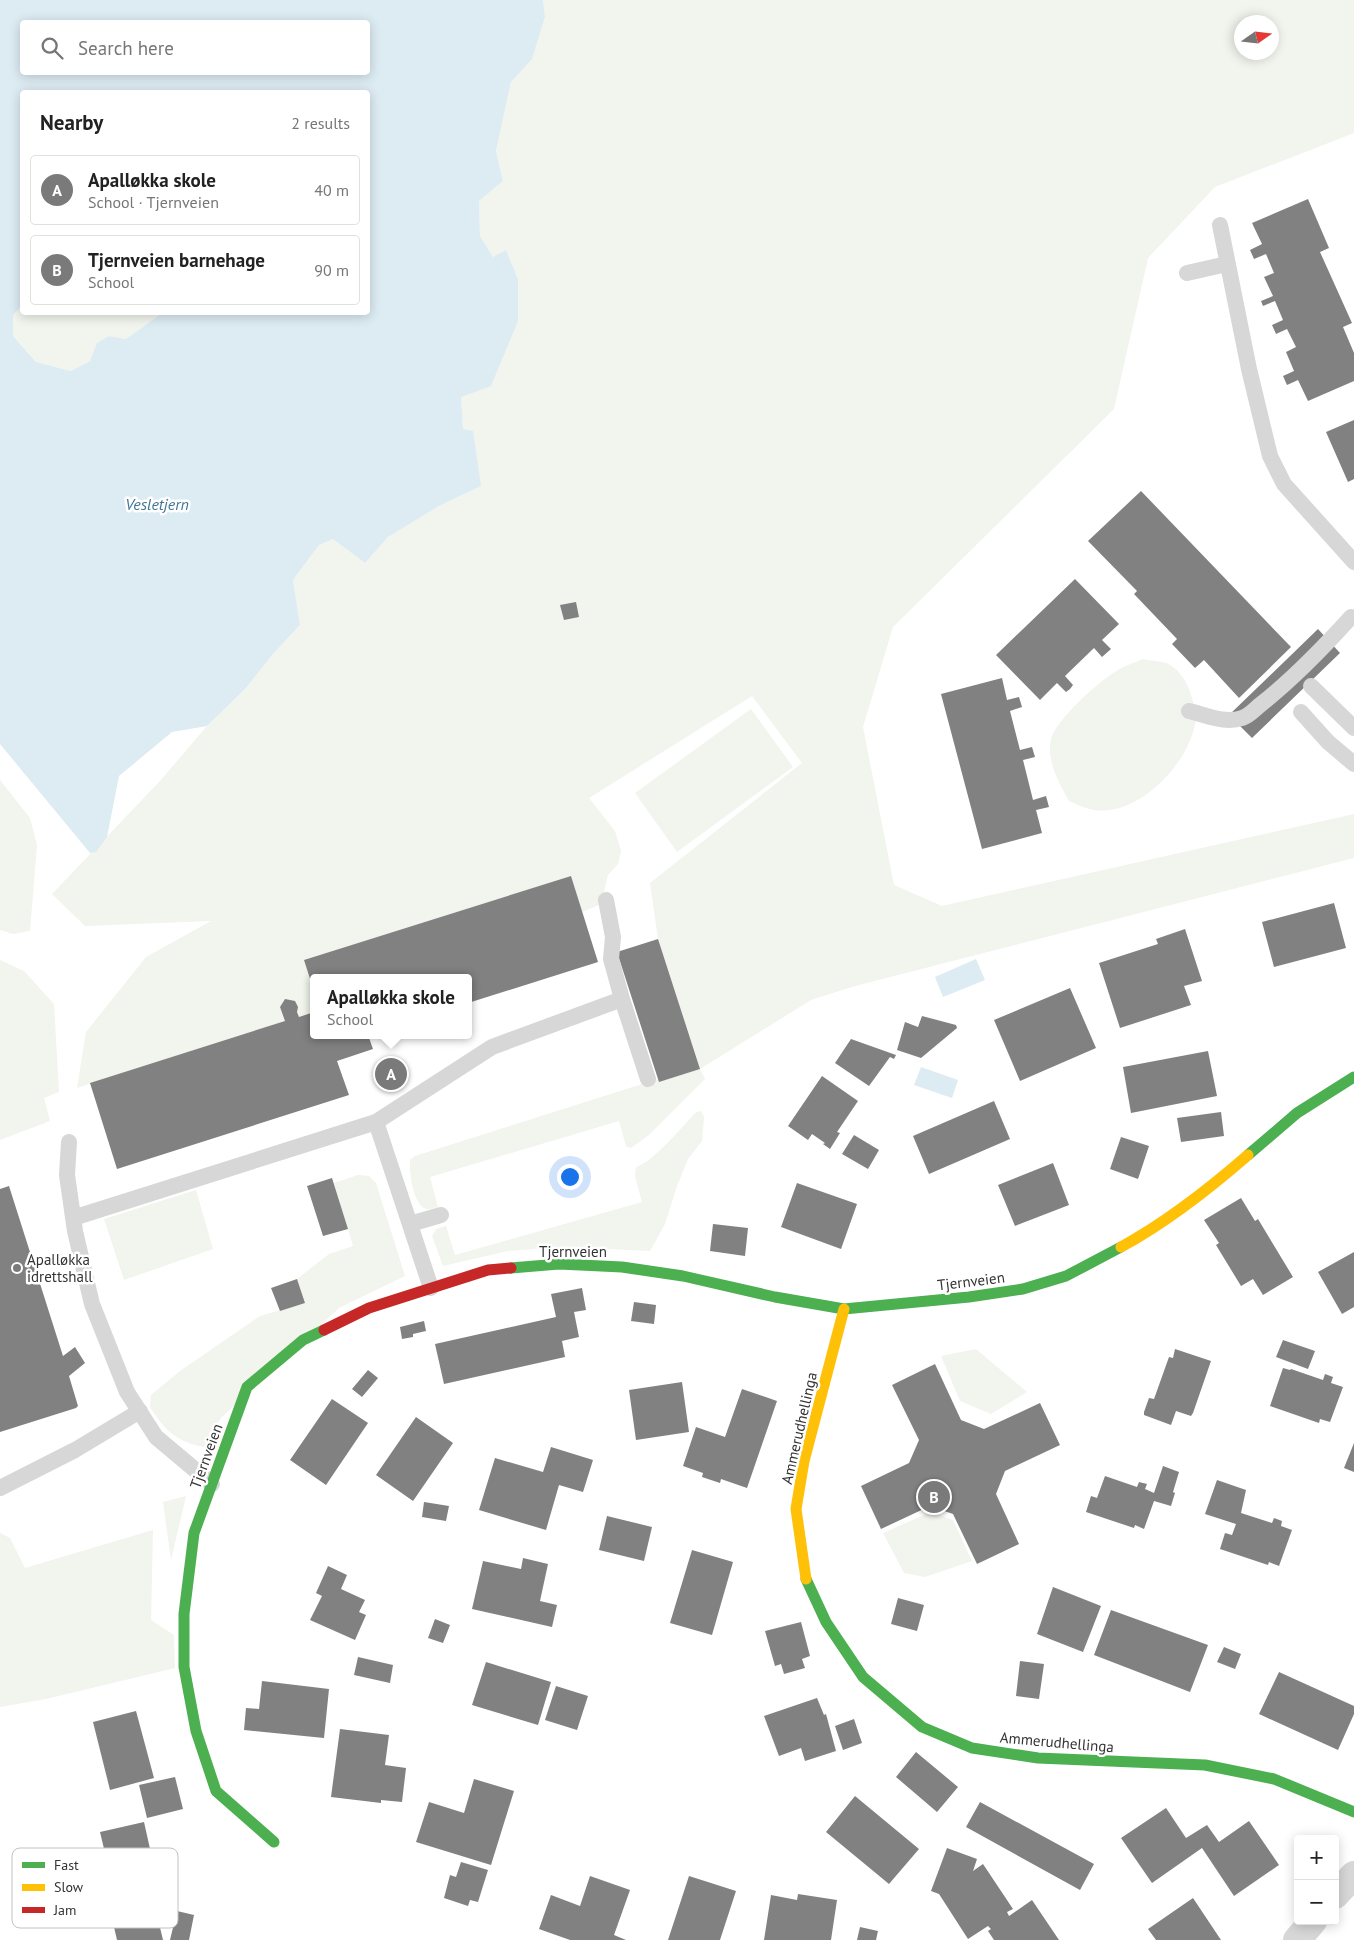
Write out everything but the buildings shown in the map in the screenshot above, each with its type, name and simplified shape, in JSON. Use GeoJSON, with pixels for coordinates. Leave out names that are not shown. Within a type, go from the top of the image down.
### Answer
{"type":"FeatureCollection","features":[{"type":"Feature","properties":{"kind":"street","name":"Tjernveien"},"geometry":{"type":"LineString","coordinates":[[274,1842],[216,1791],[196,1731],[184,1668],[184,1614],[194,1532],[247,1387],[304,1340],[370,1308],[488,1270],[568,1264],[622,1267],[683,1276],[775,1297],[844,1309],[906,1304],[1023,1289],[1066,1276],[1134,1240],[1171,1216],[1222,1178],[1297,1113],[1354,1077]]}},
{"type":"Feature","properties":{"kind":"street","name":"Ammerudhellinga"},"geometry":{"type":"LineString","coordinates":[[844,1309],[804,1461],[796,1509],[807,1583],[826,1622],[863,1677],[922,1727],[972,1748],[1038,1758],[1205,1765],[1274,1779],[1354,1812]]}},
{"type":"Feature","properties":{"kind":"street"},"geometry":{"type":"LineString","coordinates":[[1339,1891],[1354,1875]]}},
{"type":"Feature","properties":{"kind":"street"},"geometry":{"type":"LineString","coordinates":[[1297,1940],[1310,1925]]}},
{"type":"Feature","properties":{"kind":"lane"},"geometry":{"type":"LineString","coordinates":[[1220,225],[1249,369],[1270,456],[1284,484],[1354,562]]}},
{"type":"Feature","properties":{"kind":"lane"},"geometry":{"type":"LineString","coordinates":[[1187,273],[1227,264]]}},
{"type":"Feature","properties":{"kind":"lane"},"geometry":{"type":"LineString","coordinates":[[1190,711],[1221,719],[1233,720],[1244,718],[1274,695],[1353,617]]}},
{"type":"Feature","properties":{"kind":"lane"},"geometry":{"type":"LineString","coordinates":[[1311,686],[1354,728]]}},
{"type":"Feature","properties":{"kind":"lane"},"geometry":{"type":"LineString","coordinates":[[1301,712],[1328,742],[1354,764]]}},
{"type":"Feature","properties":{"kind":"lane"},"geometry":{"type":"LineString","coordinates":[[606,900],[613,937],[611,959],[648,1078]]}},
{"type":"Feature","properties":{"kind":"lane"},"geometry":{"type":"LineString","coordinates":[[73,1218],[376,1122],[492,1047],[622,999]]}},
{"type":"Feature","properties":{"kind":"lane"},"geometry":{"type":"LineString","coordinates":[[376,1122],[432,1288]]}},
{"type":"Feature","properties":{"kind":"lane"},"geometry":{"type":"LineString","coordinates":[[69,1142],[67,1175],[73,1218],[92,1304],[127,1392],[156,1437],[212,1484]]}},
{"type":"Feature","properties":{"kind":"lane"},"geometry":{"type":"LineString","coordinates":[[410,1224],[441,1215]]}},
{"type":"Feature","properties":{"kind":"lane"},"geometry":{"type":"LineString","coordinates":[[0,1488],[75,1450],[140,1411]]}},
{"type":"Feature","properties":{"kind":"shaded area"},"geometry":{"type":"Polygon","coordinates":[[[543,0],[1354,0],[1354,133],[1215,187],[1148,258],[1114,409],[893,627],[863,727],[894,885],[942,906],[1354,814],[1354,858],[855,986],[811,1000],[700,1069],[658,939],[650,883],[802,763],[752,696],[589,798],[615,831],[621,851],[618,864],[608,875],[601,904],[582,912],[571,876],[305,960],[310,978],[310,1013],[299,1017],[295,1002],[285,999],[280,1007],[285,1021],[77,1088],[86,1032],[146,957],[211,921],[85,926],[52,894],[160,781],[207,726],[245,689],[272,655],[300,625],[293,580],[319,545],[333,539],[365,563],[388,537],[439,506],[481,486],[463,429],[461,397],[518,321],[518,279],[506,250],[493,257],[480,236],[479,201],[503,181],[496,151],[511,82],[532,58],[545,17],[543,0]]]}},
{"type":"Feature","properties":{"kind":"shaded area"},"geometry":{"type":"Polygon","coordinates":[[[20,308],[20,315],[159,315],[126,339],[109,336],[90,361],[71,371],[36,362],[13,336],[13,315],[20,308]]]}},
{"type":"Feature","properties":{"kind":"shaded area"},"geometry":{"type":"Polygon","coordinates":[[[1143,659],[1171,665],[1182,676],[1190,690],[1194,706],[1196,718],[1192,735],[1185,751],[1174,768],[1145,795],[1128,805],[1111,810],[1084,808],[1069,801],[1058,779],[1050,755],[1051,739],[1054,731],[1078,702],[1099,684],[1125,666],[1143,659]]]}},
{"type":"Feature","properties":{"kind":"shaded area"},"geometry":{"type":"Polygon","coordinates":[[[751,709],[793,767],[677,852],[635,793],[751,709]]]}},
{"type":"Feature","properties":{"kind":"shaded area"},"geometry":{"type":"Polygon","coordinates":[[[0,780],[30,818],[37,845],[30,931],[13,934],[0,930],[0,780]]]}},
{"type":"Feature","properties":{"kind":"shaded area"},"geometry":{"type":"Polygon","coordinates":[[[0,960],[24,971],[54,1004],[59,1092],[44,1098],[50,1121],[0,1140],[0,960]]]}},
{"type":"Feature","properties":{"kind":"shaded area"},"geometry":{"type":"Polygon","coordinates":[[[700,1069],[705,1079],[649,1135],[631,1148],[626,1146],[619,1121],[430,1177],[438,1207],[426,1209],[415,1195],[410,1172],[410,1160],[415,1156],[658,1079],[659,1082],[700,1069]]]}},
{"type":"Feature","properties":{"kind":"shaded area"},"geometry":{"type":"Polygon","coordinates":[[[701,1111],[704,1117],[702,1141],[688,1159],[665,1224],[650,1251],[565,1247],[508,1251],[443,1266],[432,1236],[436,1229],[446,1226],[455,1255],[642,1202],[635,1176],[636,1167],[650,1159],[668,1143],[696,1112],[701,1111]]]}},
{"type":"Feature","properties":{"kind":"shaded area"},"geometry":{"type":"Polygon","coordinates":[[[358,1175],[369,1176],[376,1183],[405,1276],[339,1308],[221,1418],[204,1447],[186,1442],[172,1434],[150,1407],[151,1395],[180,1371],[260,1316],[305,1303],[297,1279],[329,1254],[353,1246],[334,1183],[358,1175]]]}},
{"type":"Feature","properties":{"kind":"shaded area"},"geometry":{"type":"Polygon","coordinates":[[[196,1190],[213,1249],[124,1280],[104,1219],[196,1190]]]}},
{"type":"Feature","properties":{"kind":"shaded area"},"geometry":{"type":"Polygon","coordinates":[[[976,1349],[1027,1392],[991,1414],[960,1401],[941,1356],[976,1349]]]}},
{"type":"Feature","properties":{"kind":"shaded area"},"geometry":{"type":"Polygon","coordinates":[[[186,1496],[171,1560],[163,1502],[186,1496]]]}},
{"type":"Feature","properties":{"kind":"shaded area"},"geometry":{"type":"Polygon","coordinates":[[[931,1512],[953,1520],[972,1561],[925,1577],[904,1573],[883,1533],[931,1512]]]}},
{"type":"Feature","properties":{"kind":"shaded area"},"geometry":{"type":"Polygon","coordinates":[[[153,1530],[151,1620],[174,1635],[175,1668],[46,1699],[0,1707],[0,1533],[10,1538],[25,1568],[153,1530]]]}},
{"type":"Feature","properties":{"kind":"water","name":"Vesletjern"},"geometry":{"type":"Polygon","coordinates":[[[0,0],[543,0],[545,17],[532,59],[511,82],[496,151],[503,181],[479,201],[480,236],[493,257],[506,250],[518,279],[518,321],[491,386],[461,397],[463,429],[473,431],[481,486],[439,506],[388,537],[365,563],[333,539],[319,545],[293,580],[300,625],[272,655],[245,689],[207,726],[172,732],[119,776],[107,837],[96,852],[90,853],[0,744],[0,0]]]}},
{"type":"Feature","properties":{"kind":"water"},"geometry":{"type":"Polygon","coordinates":[[[976,959],[985,980],[943,997],[935,977],[976,959]]]}},
{"type":"Feature","properties":{"kind":"water"},"geometry":{"type":"Polygon","coordinates":[[[921,1067],[958,1080],[952,1098],[914,1085],[921,1067]]]}},
{"type":"Feature","properties":{"kind":"traffic: fast"},"geometry":{"type":"LineString","coordinates":[[1248,1155],[1297,1113],[1354,1077]]}},
{"type":"Feature","properties":{"kind":"traffic: fast"},"geometry":{"type":"LineString","coordinates":[[511,1268],[559,1264],[622,1267],[683,1276],[775,1297],[844,1309],[969,1297],[1023,1289],[1066,1276],[1121,1247]]}},
{"type":"Feature","properties":{"kind":"traffic: fast"},"geometry":{"type":"LineString","coordinates":[[274,1842],[216,1791],[196,1731],[184,1667],[184,1614],[194,1533],[247,1387],[303,1340],[324,1330]]}},
{"type":"Feature","properties":{"kind":"traffic: fast"},"geometry":{"type":"LineString","coordinates":[[806,1579],[826,1622],[863,1677],[922,1727],[972,1748],[1038,1758],[1205,1765],[1274,1779],[1354,1812]]}},
{"type":"Feature","properties":{"kind":"traffic: slow"},"geometry":{"type":"LineString","coordinates":[[1121,1247],[1155,1227],[1187,1204],[1248,1155]]}},
{"type":"Feature","properties":{"kind":"traffic: slow"},"geometry":{"type":"LineString","coordinates":[[806,1579],[796,1509],[804,1461],[844,1309]]}},
{"type":"Feature","properties":{"kind":"traffic: jam"},"geometry":{"type":"LineString","coordinates":[[324,1330],[369,1308],[488,1270],[511,1268]]}},
{"type":"Feature","properties":{"kind":"place","name":"Apalløkka skole"},"geometry":{"type":"Point","coordinates":[391,1074]}},
{"type":"Feature","properties":{"kind":"place","name":"Apalløkka idrettshall"},"geometry":{"type":"Point","coordinates":[17,1268]}},
{"type":"Feature","properties":{"kind":"place","name":"Tjernveien barnehage"},"geometry":{"type":"Point","coordinates":[934,1497]}}]}
